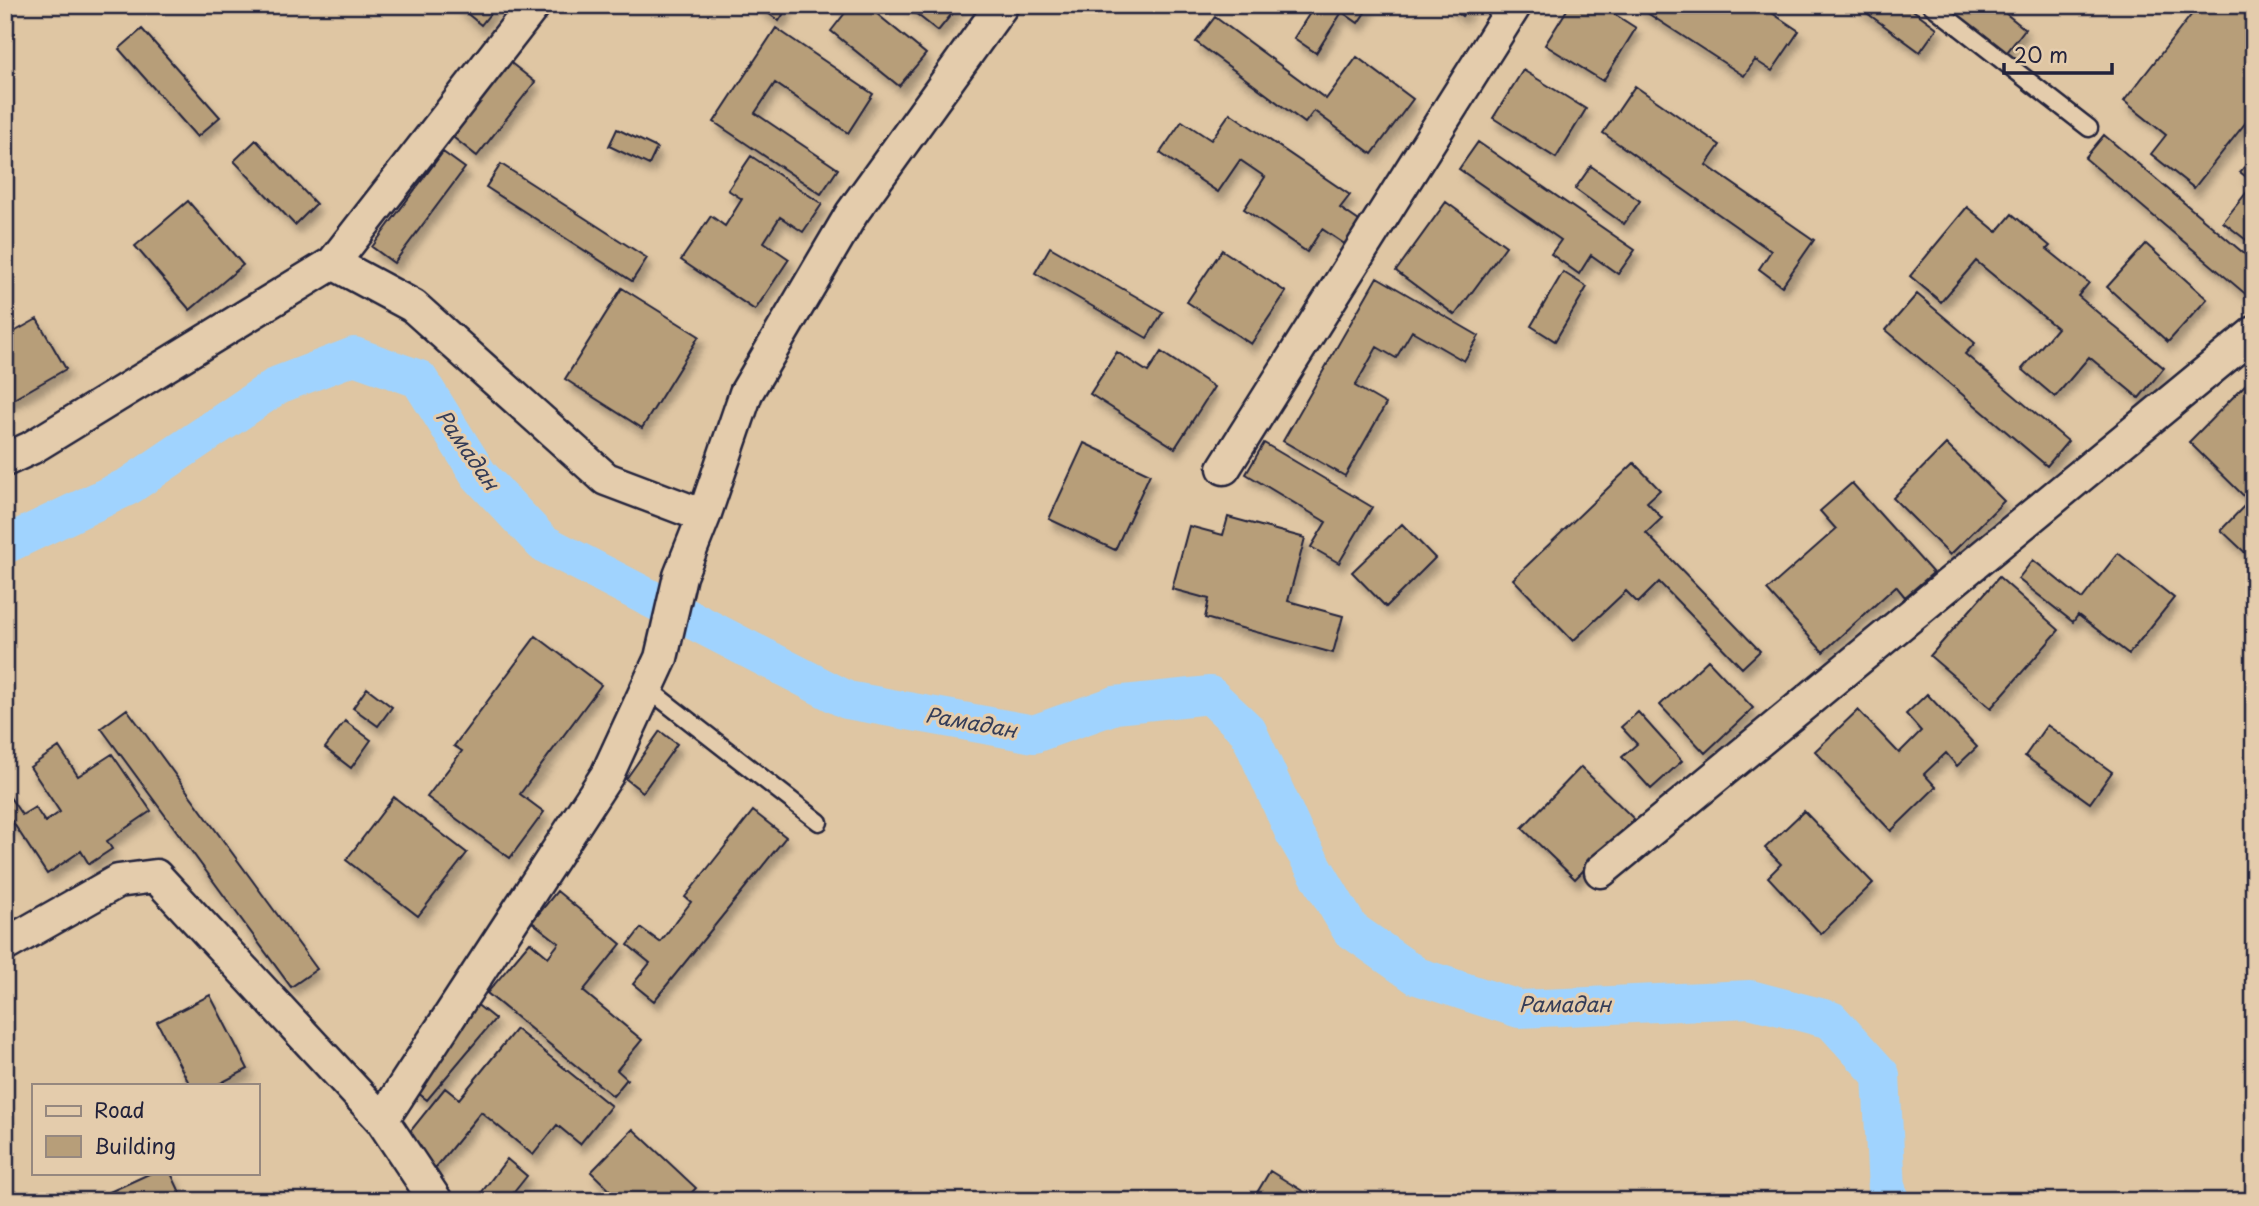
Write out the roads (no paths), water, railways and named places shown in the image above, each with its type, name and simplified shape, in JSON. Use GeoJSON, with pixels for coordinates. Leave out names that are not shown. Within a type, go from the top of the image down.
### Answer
{"type":"FeatureCollection","features":[{"type":"Feature","properties":{"kind":"street"},"geometry":{"type":"LineString","coordinates":[[5,460],[32,449],[333,263],[534,5]]}},
{"type":"Feature","properties":{"kind":"street"},"geometry":{"type":"LineString","coordinates":[[382,1120],[607,775],[661,658],[680,576],[704,516],[746,393],[852,213],[1002,5]]}},
{"type":"Feature","properties":{"kind":"street"},"geometry":{"type":"LineString","coordinates":[[1224,468],[1515,5]]}},
{"type":"Feature","properties":{"kind":"street"},"geometry":{"type":"LineString","coordinates":[[333,263],[413,306],[606,479],[704,516]]}},
{"type":"Feature","properties":{"kind":"street"},"geometry":{"type":"LineString","coordinates":[[1601,871],[2254,333]]}},
{"type":"Feature","properties":{"kind":"street"},"geometry":{"type":"LineString","coordinates":[[5,944],[118,881],[156,876],[382,1120],[436,1201]]}},
{"type":"Feature","properties":{"kind":"lane"},"geometry":{"type":"LineString","coordinates":[[1931,5],[2090,128]]}},
{"type":"Feature","properties":{"kind":"lane"},"geometry":{"type":"LineString","coordinates":[[647,688],[819,821]]}},
{"type":"Feature","properties":{"kind":"waterway","name":"Рамадан"},"geometry":{"type":"LineString","coordinates":[[5,545],[129,486],[278,385],[354,356],[419,379],[479,475],[543,543],[847,700],[1034,734],[1115,705],[1210,695],[1248,731],[1294,833],[1350,929],[1417,976],[1519,1009],[1750,999],[1831,1020],[1881,1075],[1887,1190],[1892,1201]]}}]}
